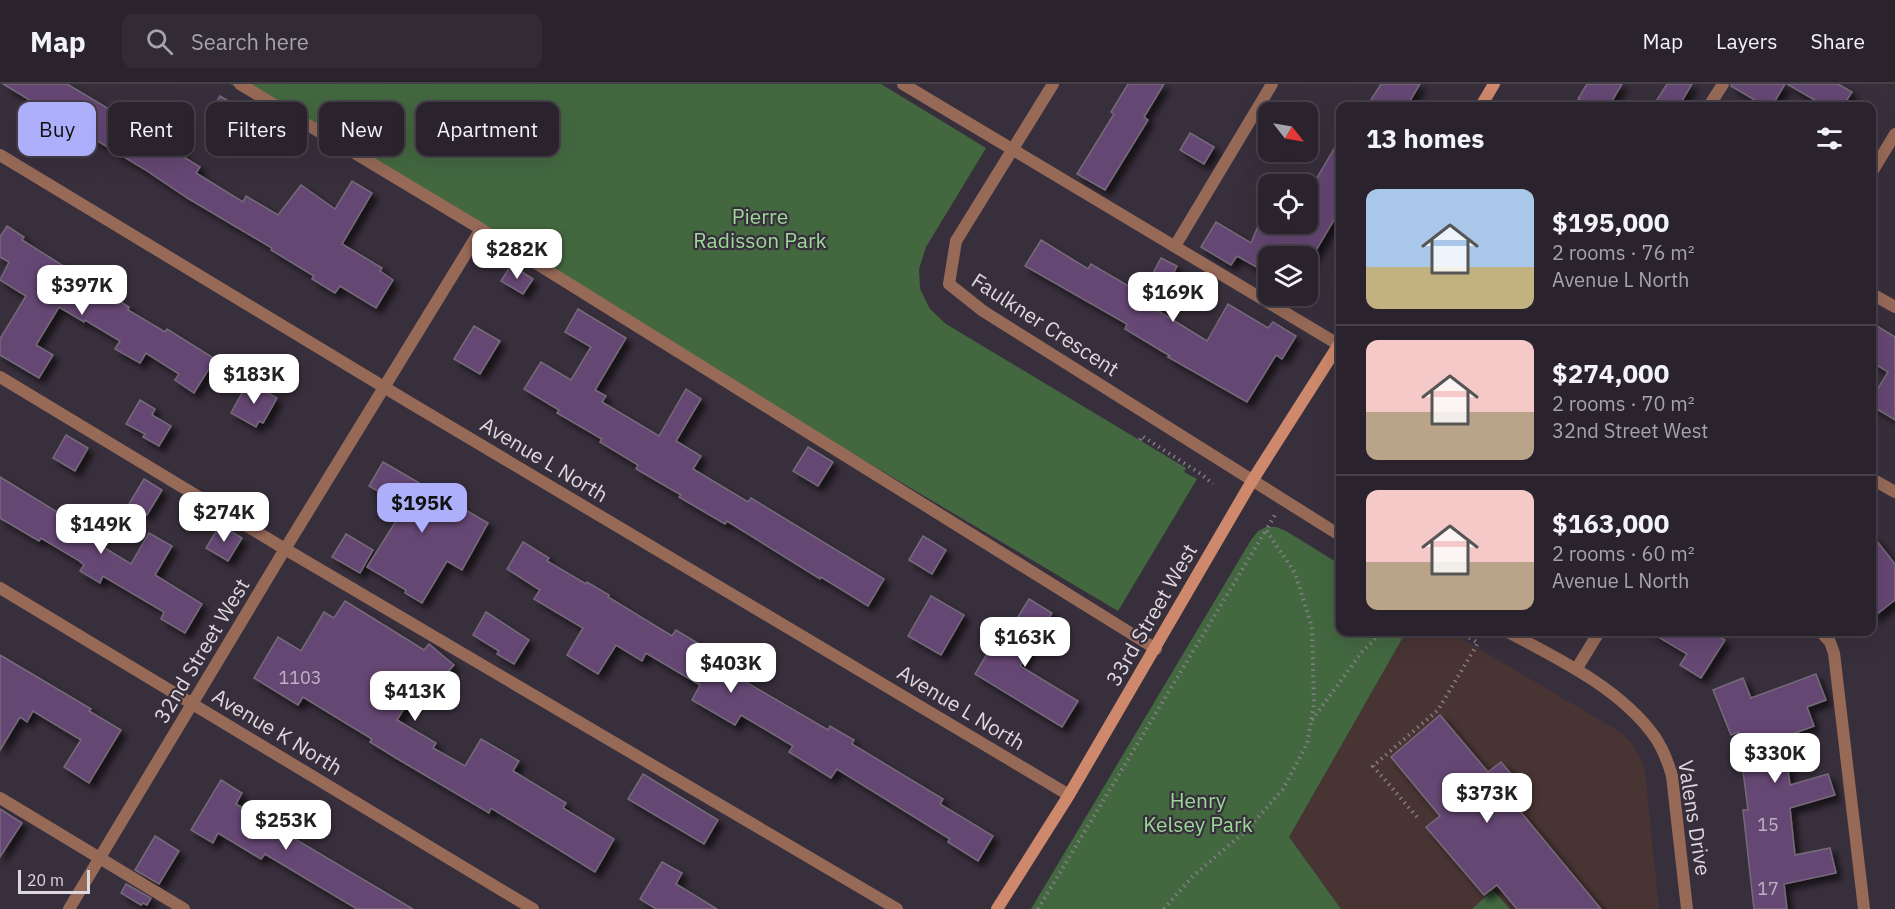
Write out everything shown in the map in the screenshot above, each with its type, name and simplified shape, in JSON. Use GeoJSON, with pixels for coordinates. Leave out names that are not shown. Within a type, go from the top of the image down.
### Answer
{"type":"FeatureCollection","features":[{"type":"Feature","properties":{"kind":"main road"},"geometry":{"type":"LineString","coordinates":[[1483,102],[1494,84]]}},
{"type":"Feature","properties":{"kind":"main road","name":"33rd Street West"},"geometry":{"type":"LineString","coordinates":[[997,909],[1069,795],[1252,481],[1336,350]]}},
{"type":"Feature","properties":{"kind":"street"},"geometry":{"type":"LineString","coordinates":[[240,84],[481,229],[1156,648]]}},
{"type":"Feature","properties":{"kind":"street"},"geometry":{"type":"LineString","coordinates":[[903,84],[1336,342]]}},
{"type":"Feature","properties":{"kind":"street","name":"Faulkner Crescent"},"geometry":{"type":"LineString","coordinates":[[1053,84],[956,241],[950,284],[983,311],[1252,481]]}},
{"type":"Feature","properties":{"kind":"street"},"geometry":{"type":"LineString","coordinates":[[1175,246],[1272,84]]}},
{"type":"Feature","properties":{"kind":"street"},"geometry":{"type":"LineString","coordinates":[[1712,102],[1723,84]]}},
{"type":"Feature","properties":{"kind":"street"},"geometry":{"type":"LineString","coordinates":[[1876,165],[1895,134]]}},
{"type":"Feature","properties":{"kind":"street","name":"Avenue L North"},"geometry":{"type":"LineString","coordinates":[[0,155],[385,388],[1069,795]]}},
{"type":"Feature","properties":{"kind":"street","name":"32nd Street West"},"geometry":{"type":"LineString","coordinates":[[69,909],[285,549],[481,229]]}},
{"type":"Feature","properties":{"kind":"street"},"geometry":{"type":"LineString","coordinates":[[1876,296],[1895,307]]}},
{"type":"Feature","properties":{"kind":"street"},"geometry":{"type":"LineString","coordinates":[[0,377],[285,549],[897,909]]}},
{"type":"Feature","properties":{"kind":"street"},"geometry":{"type":"LineString","coordinates":[[1252,481],[1336,533]]}},
{"type":"Feature","properties":{"kind":"street"},"geometry":{"type":"LineString","coordinates":[[1876,481],[1895,492]]}},
{"type":"Feature","properties":{"kind":"street","name":"Avenue K North"},"geometry":{"type":"LineString","coordinates":[[0,588],[533,909]]}},
{"type":"Feature","properties":{"kind":"street","name":"Valens Drive"},"geometry":{"type":"LineString","coordinates":[[1516,636],[1577,668],[1628,707],[1656,738],[1672,776],[1688,909]]}},
{"type":"Feature","properties":{"kind":"street"},"geometry":{"type":"LineString","coordinates":[[1577,668],[1597,636]]}},
{"type":"Feature","properties":{"kind":"street"},"geometry":{"type":"LineString","coordinates":[[1825,636],[1834,652],[1864,909]]}},
{"type":"Feature","properties":{"kind":"street"},"geometry":{"type":"LineString","coordinates":[[0,798],[184,909]]}},
{"type":"Feature","properties":{"kind":"path"},"geometry":{"type":"LineString","coordinates":[[1140,440],[1142,436],[1213,484]]}},
{"type":"Feature","properties":{"kind":"path"},"geometry":{"type":"LineString","coordinates":[[1038,909],[1283,501]]}},
{"type":"Feature","properties":{"kind":"path"},"geometry":{"type":"LineString","coordinates":[[1164,909],[1193,876],[1248,829],[1283,789],[1307,744],[1314,705],[1312,627],[1295,573],[1266,530]]}},
{"type":"Feature","properties":{"kind":"path"},"geometry":{"type":"LineString","coordinates":[[1311,722],[1362,652],[1378,636]]}},
{"type":"Feature","properties":{"kind":"path"},"geometry":{"type":"LineString","coordinates":[[1417,817],[1373,766],[1438,710],[1478,643],[1466,636]]}},
{"type":"Feature","properties":{"kind":"shaded area"},"geometry":{"type":"Polygon","coordinates":[[[1404,636],[1458,636],[1620,732],[1631,743],[1645,771],[1659,909],[1341,909],[1289,837],[1404,636]]]}},
{"type":"Feature","properties":{"kind":"green space","name":"Pierre Radisson Park"},"geometry":{"type":"Polygon","coordinates":[[[230,84],[881,84],[986,148],[926,247],[919,269],[920,289],[930,309],[946,324],[1186,468],[1184,472],[1197,479],[1118,611],[351,156],[404,156],[404,102],[319,102],[319,137],[307,130],[307,102],[260,102],[230,84]]]}},
{"type":"Feature","properties":{"kind":"green space","name":"Henry Kelsey Park"},"geometry":{"type":"Polygon","coordinates":[[[1266,527],[1276,527],[1336,562],[1336,636],[1404,636],[1289,837],[1341,909],[1031,909],[1251,540],[1258,531],[1266,527]]]}},
{"type":"Feature","properties":{"kind":"green space"},"geometry":{"type":"Polygon","coordinates":[[[1493,890],[1510,909],[1472,909],[1493,890]]]}},
{"type":"Feature","properties":{"kind":"building"},"geometry":{"type":"Polygon","coordinates":[[[3,84],[67,84],[108,108],[108,147],[96,140],[96,102],[33,102],[3,84]]]}},
{"type":"Feature","properties":{"kind":"building"},"geometry":{"type":"Polygon","coordinates":[[[1128,84],[1164,84],[1144,117],[1148,120],[1105,190],[1077,174],[1114,114],[1111,112],[1128,84]]]}},
{"type":"Feature","properties":{"kind":"building"},"geometry":{"type":"Polygon","coordinates":[[[1381,84],[1420,84],[1409,102],[1370,102],[1381,84]]]}},
{"type":"Feature","properties":{"kind":"building"},"geometry":{"type":"Polygon","coordinates":[[[1587,84],[1622,84],[1611,102],[1583,102],[1578,99],[1587,84]]]}},
{"type":"Feature","properties":{"kind":"building"},"geometry":{"type":"Polygon","coordinates":[[[1667,84],[1692,84],[1681,102],[1656,102],[1667,84]]]}},
{"type":"Feature","properties":{"kind":"building"},"geometry":{"type":"Polygon","coordinates":[[[1731,84],[1785,84],[1774,102],[1758,102],[1731,84]]]}},
{"type":"Feature","properties":{"kind":"building"},"geometry":{"type":"Polygon","coordinates":[[[1787,84],[1838,84],[1852,92],[1846,102],[1818,102],[1787,84]]]}},
{"type":"Feature","properties":{"kind":"building"},"geometry":{"type":"Polygon","coordinates":[[[220,96],[230,102],[216,102],[220,96]]]}},
{"type":"Feature","properties":{"kind":"building"},"geometry":{"type":"Polygon","coordinates":[[[1190,133],[1214,147],[1204,164],[1180,150],[1190,133]]]}},
{"type":"Feature","properties":{"kind":"building"},"geometry":{"type":"Polygon","coordinates":[[[1336,145],[1336,216],[1318,247],[1258,246],[1258,268],[1237,256],[1231,265],[1201,247],[1216,222],[1251,243],[1258,226],[1258,234],[1318,234],[1318,176],[1336,145]]]}},
{"type":"Feature","properties":{"kind":"building"},"geometry":{"type":"Polygon","coordinates":[[[122,156],[182,156],[200,167],[196,173],[243,202],[246,196],[278,215],[301,185],[335,209],[352,181],[372,193],[342,244],[382,268],[380,271],[393,280],[376,308],[340,286],[335,293],[312,279],[314,276],[271,250],[272,248],[189,199],[122,156]]]}},
{"type":"Feature","properties":{"kind":"building"},"geometry":{"type":"Polygon","coordinates":[[[7,226],[24,237],[22,240],[129,307],[128,310],[165,332],[167,329],[215,359],[194,393],[175,380],[179,374],[146,353],[140,363],[115,349],[120,341],[59,307],[36,345],[53,355],[39,378],[0,355],[0,339],[26,296],[0,280],[9,262],[0,257],[0,237],[7,226]]]}},
{"type":"Feature","properties":{"kind":"building"},"geometry":{"type":"Polygon","coordinates":[[[1041,240],[1088,269],[1091,264],[1142,294],[1161,258],[1177,266],[1155,309],[1207,341],[1228,304],[1268,328],[1273,322],[1296,336],[1282,359],[1276,355],[1247,402],[1168,357],[1170,356],[1125,329],[1127,324],[1025,266],[1041,240]]]}},
{"type":"Feature","properties":{"kind":"building"},"geometry":{"type":"Polygon","coordinates":[[[511,265],[533,279],[523,294],[501,281],[511,265]]]}},
{"type":"Feature","properties":{"kind":"building"},"geometry":{"type":"Polygon","coordinates":[[[578,309],[626,338],[595,390],[606,396],[602,402],[659,436],[686,389],[701,399],[676,441],[701,456],[693,469],[748,502],[751,498],[884,579],[868,606],[727,521],[725,524],[679,497],[681,495],[636,469],[638,465],[600,442],[602,439],[557,413],[559,410],[524,389],[541,362],[571,380],[591,347],[565,332],[578,309]]]}},
{"type":"Feature","properties":{"kind":"building"},"geometry":{"type":"Polygon","coordinates":[[[1876,325],[1895,337],[1895,420],[1876,408],[1876,392],[1888,372],[1876,364],[1876,325]]]}},
{"type":"Feature","properties":{"kind":"building"},"geometry":{"type":"Polygon","coordinates":[[[474,326],[500,341],[480,374],[454,359],[474,326]]]}},
{"type":"Feature","properties":{"kind":"building"},"geometry":{"type":"Polygon","coordinates":[[[248,382],[277,398],[263,423],[259,421],[256,427],[231,413],[248,382]]]}},
{"type":"Feature","properties":{"kind":"building"},"geometry":{"type":"Polygon","coordinates":[[[140,400],[155,409],[152,415],[171,426],[159,446],[143,437],[145,434],[126,424],[140,400]]]}},
{"type":"Feature","properties":{"kind":"building"},"geometry":{"type":"Polygon","coordinates":[[[66,435],[88,448],[75,471],[53,458],[66,435]]]}},
{"type":"Feature","properties":{"kind":"building"},"geometry":{"type":"Polygon","coordinates":[[[808,447],[833,462],[818,486],[793,471],[808,447]]]}},
{"type":"Feature","properties":{"kind":"building"},"geometry":{"type":"Polygon","coordinates":[[[383,462],[488,523],[462,570],[447,561],[422,603],[405,593],[406,590],[367,567],[405,507],[369,486],[383,462]]]}},
{"type":"Feature","properties":{"kind":"building"},"geometry":{"type":"Polygon","coordinates":[[[0,477],[80,526],[79,528],[87,533],[85,536],[131,564],[149,533],[172,546],[155,575],[202,604],[185,633],[161,619],[164,612],[103,576],[100,583],[80,571],[84,565],[78,560],[41,538],[39,541],[0,518],[0,477]]]}},
{"type":"Feature","properties":{"kind":"building"},"geometry":{"type":"Polygon","coordinates":[[[144,479],[162,490],[147,515],[129,504],[144,479]]]}},
{"type":"Feature","properties":{"kind":"building"},"geometry":{"type":"Polygon","coordinates":[[[220,525],[242,538],[228,561],[206,548],[220,525]]]}},
{"type":"Feature","properties":{"kind":"building"},"geometry":{"type":"Polygon","coordinates":[[[346,534],[373,550],[360,573],[332,557],[346,534]]]}},
{"type":"Feature","properties":{"kind":"building"},"geometry":{"type":"Polygon","coordinates":[[[923,536],[946,550],[932,574],[909,560],[923,536]]]}},
{"type":"Feature","properties":{"kind":"building"},"geometry":{"type":"Polygon","coordinates":[[[1876,540],[1895,564],[1895,600],[1876,615],[1876,540]]]}},
{"type":"Feature","properties":{"kind":"building"},"geometry":{"type":"Polygon","coordinates":[[[523,542],[549,558],[547,561],[609,595],[608,597],[672,636],[676,630],[714,653],[710,661],[828,730],[830,726],[854,740],[852,744],[943,799],[940,804],[993,836],[978,861],[948,842],[950,839],[837,769],[831,778],[789,752],[793,746],[741,715],[735,725],[692,700],[700,685],[646,653],[642,661],[616,645],[598,674],[567,655],[583,628],[534,599],[540,590],[507,569],[523,542]]]}},
{"type":"Feature","properties":{"kind":"building"},"geometry":{"type":"Polygon","coordinates":[[[931,596],[964,615],[941,655],[908,636],[931,596]]]}},
{"type":"Feature","properties":{"kind":"building"},"geometry":{"type":"Polygon","coordinates":[[[1029,599],[1052,613],[1020,666],[1078,701],[1062,727],[975,674],[994,642],[1000,646],[1029,599]]]}},
{"type":"Feature","properties":{"kind":"building"},"geometry":{"type":"Polygon","coordinates":[[[345,601],[424,650],[429,644],[454,665],[432,689],[422,679],[397,720],[436,743],[433,748],[465,766],[481,739],[519,761],[513,771],[566,803],[563,808],[614,839],[595,872],[491,808],[489,813],[396,758],[370,742],[372,739],[303,697],[298,705],[254,678],[278,637],[301,651],[324,612],[334,618],[345,601]]]}},
{"type":"Feature","properties":{"kind":"building"},"geometry":{"type":"Polygon","coordinates":[[[486,612],[529,640],[514,664],[497,654],[499,651],[473,635],[486,612]]]}},
{"type":"Feature","properties":{"kind":"building"},"geometry":{"type":"Polygon","coordinates":[[[1657,636],[1718,636],[1725,640],[1701,678],[1680,665],[1687,654],[1657,636]]]}},
{"type":"Feature","properties":{"kind":"building"},"geometry":{"type":"Polygon","coordinates":[[[0,655],[91,709],[89,711],[121,730],[89,783],[64,767],[81,740],[33,711],[27,722],[20,717],[0,750],[0,655]]]}},
{"type":"Feature","properties":{"kind":"building"},"geometry":{"type":"Polygon","coordinates":[[[1816,674],[1826,700],[1807,707],[1814,726],[1784,737],[1790,785],[1828,774],[1835,795],[1790,808],[1795,855],[1830,848],[1836,873],[1784,884],[1787,909],[1754,909],[1743,810],[1748,810],[1738,732],[1731,735],[1713,690],[1743,678],[1751,698],[1816,674]]]}},
{"type":"Feature","properties":{"kind":"building"},"geometry":{"type":"Polygon","coordinates":[[[1440,715],[1488,772],[1501,762],[1523,788],[1510,799],[1601,909],[1517,909],[1497,885],[1484,895],[1426,827],[1440,816],[1391,757],[1440,715]]]}},
{"type":"Feature","properties":{"kind":"building"},"geometry":{"type":"Polygon","coordinates":[[[643,774],[718,820],[704,844],[628,799],[643,774]]]}},
{"type":"Feature","properties":{"kind":"building"},"geometry":{"type":"Polygon","coordinates":[[[221,780],[242,793],[236,804],[413,909],[357,909],[265,854],[261,859],[218,833],[213,843],[191,830],[221,780]]]}},
{"type":"Feature","properties":{"kind":"building"},"geometry":{"type":"Polygon","coordinates":[[[0,809],[22,823],[0,857],[0,809]]]}},
{"type":"Feature","properties":{"kind":"building"},"geometry":{"type":"Polygon","coordinates":[[[155,836],[179,851],[159,884],[135,870],[155,836]]]}},
{"type":"Feature","properties":{"kind":"building"},"geometry":{"type":"Polygon","coordinates":[[[662,862],[682,873],[676,884],[717,909],[656,909],[640,899],[662,862]]]}},
{"type":"Feature","properties":{"kind":"building"},"geometry":{"type":"Polygon","coordinates":[[[126,884],[151,898],[147,905],[143,903],[141,905],[121,893],[126,884]]]}}]}
